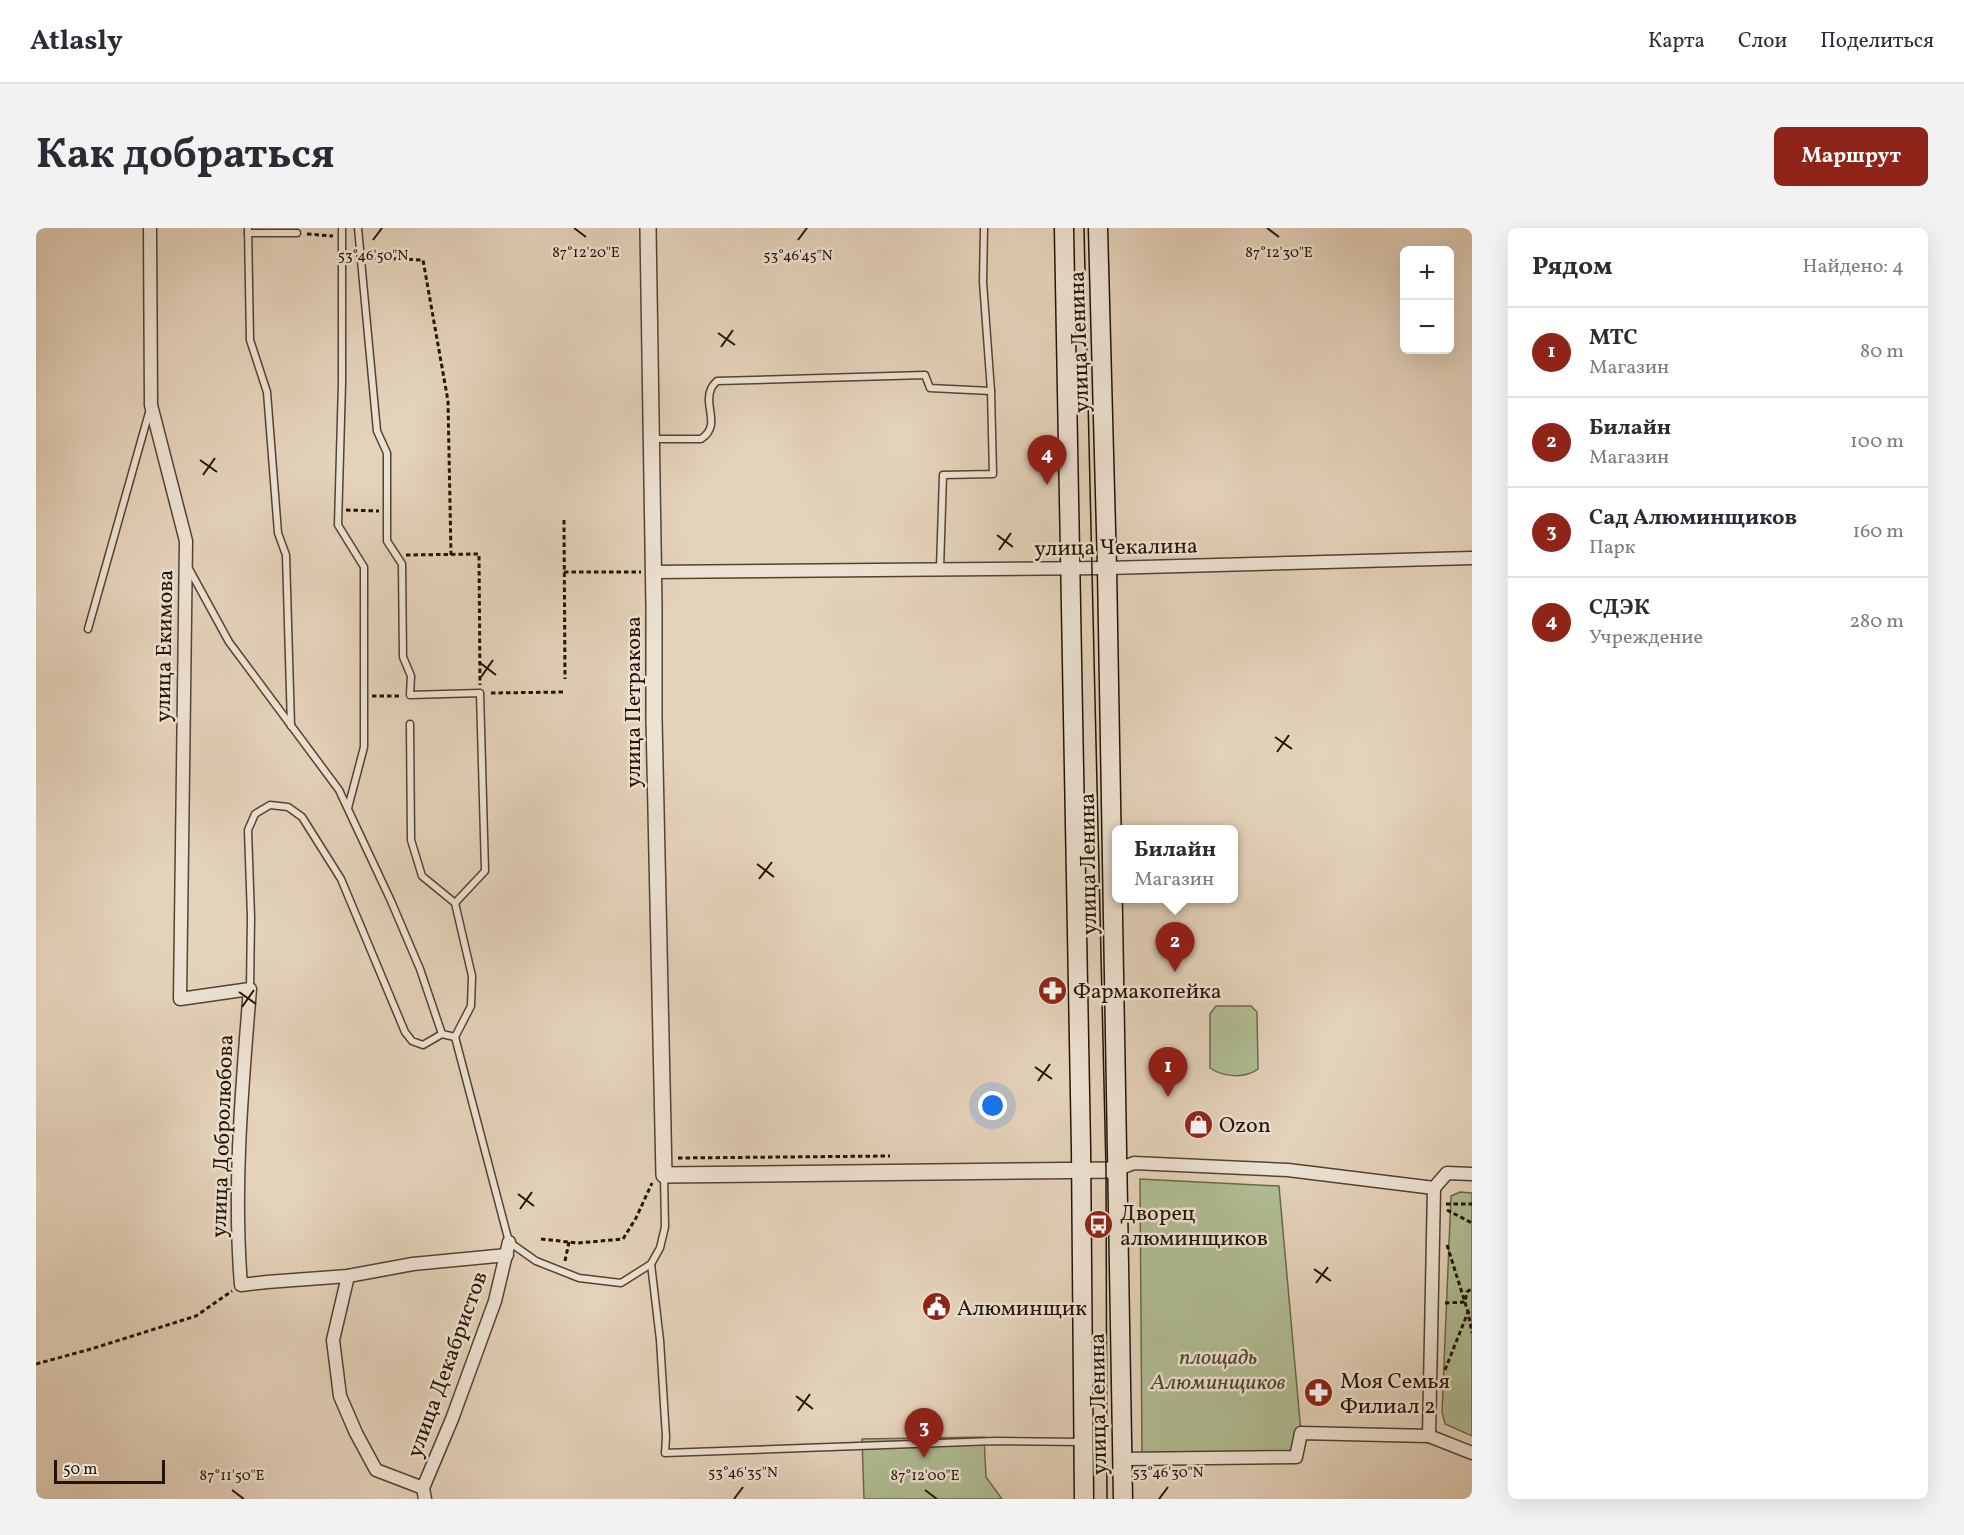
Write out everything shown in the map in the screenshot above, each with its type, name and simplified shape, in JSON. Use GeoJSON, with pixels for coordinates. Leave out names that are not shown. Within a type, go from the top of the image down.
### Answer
{"type":"FeatureCollection","features":[{"type":"Feature","properties":{"kind":"main road","name":"улица Ленина"},"geometry":{"type":"LineString","coordinates":[[1064,228],[1082,1170],[1084,1499]]}},
{"type":"Feature","properties":{"kind":"main road","name":"улица Ленина"},"geometry":{"type":"LineString","coordinates":[[1098,228],[1113,825]]}},
{"type":"Feature","properties":{"kind":"main road","name":"улица Ленина"},"geometry":{"type":"LineString","coordinates":[[1114,903],[1116,1170],[1123,1499]]}},
{"type":"Feature","properties":{"kind":"street","name":"улица Екимова"},"geometry":{"type":"LineString","coordinates":[[150,228],[151,405],[186,541],[180,999],[250,989]]}},
{"type":"Feature","properties":{"kind":"street","name":"улица Петракова"},"geometry":{"type":"LineString","coordinates":[[648,228],[654,719],[663,1159],[658,1179]]}},
{"type":"Feature","properties":{"kind":"street","name":"улица Чекалина"},"geometry":{"type":"LineString","coordinates":[[653,572],[1071,569],[1472,558]]}},
{"type":"Feature","properties":{"kind":"street","name":"улица Добролюбова"},"geometry":{"type":"LineString","coordinates":[[241,1286],[237,1241],[238,1154],[250,989]]}},
{"type":"Feature","properties":{"kind":"street"},"geometry":{"type":"LineString","coordinates":[[658,1179],[1116,1170],[1134,1163],[1288,1170],[1434,1188]]}},
{"type":"Feature","properties":{"kind":"street"},"geometry":{"type":"LineString","coordinates":[[1429,1436],[1434,1188],[1447,1173],[1472,1174]]}},
{"type":"Feature","properties":{"kind":"street","name":"улица Декабристов"},"geometry":{"type":"LineString","coordinates":[[424,1493],[495,1300],[509,1242]]}},
{"type":"Feature","properties":{"kind":"street"},"geometry":{"type":"LineString","coordinates":[[241,1286],[348,1276],[413,1264],[507,1255]]}},
{"type":"Feature","properties":{"kind":"street"},"geometry":{"type":"LineString","coordinates":[[348,1276],[333,1340],[340,1396],[376,1470],[424,1493]]}},
{"type":"Feature","properties":{"kind":"street"},"geometry":{"type":"LineString","coordinates":[[1123,1459],[1296,1457],[1301,1432],[1429,1436],[1472,1454]]}},
{"type":"Feature","properties":{"kind":"lane"},"geometry":{"type":"LineString","coordinates":[[342,228],[342,383],[338,525],[364,567],[364,747],[348,808]]}},
{"type":"Feature","properties":{"kind":"lane"},"geometry":{"type":"LineString","coordinates":[[358,228],[377,430],[387,453],[387,541],[402,564],[403,657],[411,676],[410,696],[480,693],[485,871],[455,903]]}},
{"type":"Feature","properties":{"kind":"lane"},"geometry":{"type":"LineString","coordinates":[[940,569],[943,475],[993,474],[991,391],[983,282],[984,228]]}},
{"type":"Feature","properties":{"kind":"lane"},"geometry":{"type":"LineString","coordinates":[[291,726],[286,555],[278,533],[267,392],[250,340],[248,231],[297,233]]}},
{"type":"Feature","properties":{"kind":"lane"},"geometry":{"type":"LineString","coordinates":[[650,439],[700,439],[707,435],[711,426],[710,390],[717,381],[925,375],[930,388],[991,391]]}},
{"type":"Feature","properties":{"kind":"lane"},"geometry":{"type":"LineString","coordinates":[[88,629],[151,405]]}},
{"type":"Feature","properties":{"kind":"lane"},"geometry":{"type":"LineString","coordinates":[[185,563],[229,642],[339,790],[420,969],[442,1034]]}},
{"type":"Feature","properties":{"kind":"lane"},"geometry":{"type":"LineString","coordinates":[[410,724],[411,840],[422,876],[455,903],[472,976],[471,1006],[455,1037],[509,1242],[536,1261],[562,1272],[579,1278],[621,1283],[651,1264],[660,1248],[665,1227],[658,1179]]}},
{"type":"Feature","properties":{"kind":"lane"},"geometry":{"type":"LineString","coordinates":[[250,989],[251,917],[248,830],[255,814],[270,805],[288,807],[303,817],[341,879],[405,1032],[412,1041],[423,1045],[442,1034],[455,1037]]}},
{"type":"Feature","properties":{"kind":"lane"},"geometry":{"type":"LineString","coordinates":[[651,1264],[660,1340],[665,1453],[995,1441],[1083,1442]]}},
{"type":"Feature","properties":{"kind":"path"},"geometry":{"type":"LineString","coordinates":[[297,233],[341,237]]}},
{"type":"Feature","properties":{"kind":"path"},"geometry":{"type":"LineString","coordinates":[[360,258],[423,260],[448,401],[451,555]]}},
{"type":"Feature","properties":{"kind":"path"},"geometry":{"type":"LineString","coordinates":[[339,509],[387,512]]}},
{"type":"Feature","properties":{"kind":"path"},"geometry":{"type":"LineString","coordinates":[[564,520],[565,679]]}},
{"type":"Feature","properties":{"kind":"path"},"geometry":{"type":"LineString","coordinates":[[395,555],[479,554],[480,693],[565,692]]}},
{"type":"Feature","properties":{"kind":"path"},"geometry":{"type":"LineString","coordinates":[[564,572],[653,572]]}},
{"type":"Feature","properties":{"kind":"path"},"geometry":{"type":"LineString","coordinates":[[364,696],[410,696]]}},
{"type":"Feature","properties":{"kind":"path"},"geometry":{"type":"LineString","coordinates":[[663,1159],[893,1156]]}},
{"type":"Feature","properties":{"kind":"path"},"geometry":{"type":"LineString","coordinates":[[541,1239],[578,1244],[623,1239],[658,1179]]}},
{"type":"Feature","properties":{"kind":"path"},"geometry":{"type":"LineString","coordinates":[[1434,1204],[1472,1204]]}},
{"type":"Feature","properties":{"kind":"path"},"geometry":{"type":"LineString","coordinates":[[1434,1204],[1472,1223]]}},
{"type":"Feature","properties":{"kind":"path"},"geometry":{"type":"LineString","coordinates":[[1444,1236],[1470,1314],[1472,1333]]}},
{"type":"Feature","properties":{"kind":"path"},"geometry":{"type":"LineString","coordinates":[[562,1272],[569,1242]]}},
{"type":"Feature","properties":{"kind":"path"},"geometry":{"type":"LineString","coordinates":[[36,1364],[196,1316],[241,1286]]}},
{"type":"Feature","properties":{"kind":"path"},"geometry":{"type":"LineString","coordinates":[[1465,1302],[1467,1292],[1472,1288]]}},
{"type":"Feature","properties":{"kind":"path"},"geometry":{"type":"LineString","coordinates":[[1431,1304],[1465,1302]]}},
{"type":"Feature","properties":{"kind":"path"},"geometry":{"type":"LineString","coordinates":[[1442,1376],[1470,1314]]}},
{"type":"Feature","properties":{"kind":"green space"},"geometry":{"type":"Polygon","coordinates":[[[1216,1006],[1251,1006],[1257,1012],[1258,1069],[1234,1076],[1210,1068],[1210,1014],[1216,1006]]]}},
{"type":"Feature","properties":{"kind":"green space","name":"площадь Алюминщиков"},"geometry":{"type":"Polygon","coordinates":[[[1140,1179],[1279,1186],[1301,1433],[1296,1457],[1142,1454],[1140,1179]]]}},
{"type":"Feature","properties":{"kind":"green space"},"geometry":{"type":"Polygon","coordinates":[[[1460,1192],[1472,1193],[1472,1436],[1445,1424],[1442,1412],[1451,1196],[1460,1192]]]}},
{"type":"Feature","properties":{"kind":"green space"},"geometry":{"type":"Polygon","coordinates":[[[984,1437],[986,1477],[1002,1499],[864,1499],[862,1439],[984,1437]]]}},
{"type":"Feature","properties":{"kind":"tram line"},"geometry":{"type":"LineString","coordinates":[[1084,228],[1106,1170],[1107,1499]]}},
{"type":"Feature","properties":{"kind":"place","name":"СДЭК"},"geometry":{"type":"Point","coordinates":[1047,485]}},
{"type":"Feature","properties":{"kind":"place","name":"Билайн"},"geometry":{"type":"Point","coordinates":[1175,972]}},
{"type":"Feature","properties":{"kind":"place","name":"Фармакопейка"},"geometry":{"type":"Point","coordinates":[1052,990]}},
{"type":"Feature","properties":{"kind":"place","name":"МТС"},"geometry":{"type":"Point","coordinates":[1168,1097]}},
{"type":"Feature","properties":{"kind":"place","name":"Ozon"},"geometry":{"type":"Point","coordinates":[1198,1124]}},
{"type":"Feature","properties":{"kind":"place","name":"Дворец алюминщиков"},"geometry":{"type":"Point","coordinates":[1099,1225]}},
{"type":"Feature","properties":{"kind":"place","name":"Алюминщик"},"geometry":{"type":"Point","coordinates":[936,1307]}},
{"type":"Feature","properties":{"kind":"place","name":"Моя Семья Филиал 2"},"geometry":{"type":"Point","coordinates":[1319,1393]}},
{"type":"Feature","properties":{"kind":"place","name":"Сад Алюминщиков"},"geometry":{"type":"Point","coordinates":[924,1458]}}]}
